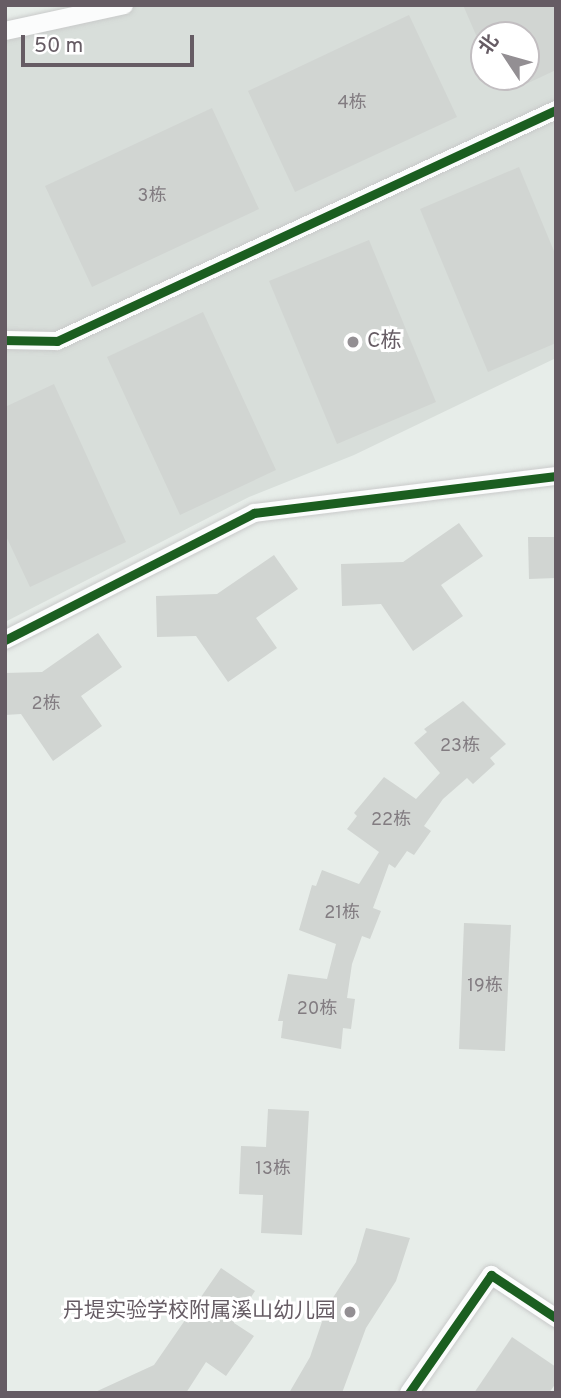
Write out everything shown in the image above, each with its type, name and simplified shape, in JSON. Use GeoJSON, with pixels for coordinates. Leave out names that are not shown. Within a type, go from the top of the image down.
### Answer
{"type":"FeatureCollection","features":[{"type":"Feature","properties":{"kind":"street"},"geometry":{"type":"LineString","coordinates":[[5,31],[124,5]]}},
{"type":"Feature","properties":{"kind":"street"},"geometry":{"type":"LineString","coordinates":[[5,340],[57,341],[556,110]]}},
{"type":"Feature","properties":{"kind":"street"},"geometry":{"type":"LineString","coordinates":[[5,639],[254,513],[556,476]]}},
{"type":"Feature","properties":{"kind":"street"},"geometry":{"type":"LineString","coordinates":[[410,1393],[491,1275],[556,1318]]}},
{"type":"Feature","properties":{"kind":"shaded area"},"geometry":{"type":"Polygon","coordinates":[[[119,5],[556,5],[556,358],[354,455],[249,497],[5,622],[5,23],[119,5]]]}},
{"type":"Feature","properties":{"kind":"building"},"geometry":{"type":"Polygon","coordinates":[[[463,5],[556,5],[556,70],[540,77],[540,21],[470,21],[463,5]]]}},
{"type":"Feature","properties":{"kind":"building"},"geometry":{"type":"Polygon","coordinates":[[[409,15],[457,117],[295,192],[248,91],[409,15]]]}},
{"type":"Feature","properties":{"kind":"building"},"geometry":{"type":"Polygon","coordinates":[[[212,108],[259,209],[92,287],[45,186],[212,108]]]}},
{"type":"Feature","properties":{"kind":"building"},"geometry":{"type":"Polygon","coordinates":[[[519,167],[556,256],[556,343],[488,372],[420,209],[519,167]]]}},
{"type":"Feature","properties":{"kind":"building","name":"C栋"},"geometry":{"type":"Polygon","coordinates":[[[369,240],[436,402],[337,444],[269,281],[369,240]]]}},
{"type":"Feature","properties":{"kind":"building"},"geometry":{"type":"Polygon","coordinates":[[[203,312],[276,470],[180,515],[107,357],[203,312]]]}},
{"type":"Feature","properties":{"kind":"building"},"geometry":{"type":"Polygon","coordinates":[[[54,384],[126,542],[30,587],[5,534],[5,407],[54,384]]]}},
{"type":"Feature","properties":{"kind":"building"},"geometry":{"type":"Polygon","coordinates":[[[459,523],[483,556],[441,585],[463,616],[413,651],[381,604],[342,606],[341,564],[403,562],[459,523]]]}},
{"type":"Feature","properties":{"kind":"building"},"geometry":{"type":"Polygon","coordinates":[[[528,537],[556,537],[556,578],[529,579],[528,537]]]}},
{"type":"Feature","properties":{"kind":"building"},"geometry":{"type":"Polygon","coordinates":[[[274,555],[298,589],[256,618],[277,648],[228,682],[196,636],[157,637],[156,596],[217,594],[274,555]]]}},
{"type":"Feature","properties":{"kind":"building"},"geometry":{"type":"Polygon","coordinates":[[[98,633],[122,667],[81,696],[102,726],[53,761],[21,714],[5,715],[5,673],[42,672],[98,633]]]}},
{"type":"Feature","properties":{"kind":"building"},"geometry":{"type":"Polygon","coordinates":[[[463,701],[506,744],[490,758],[495,764],[473,784],[467,778],[443,799],[424,826],[431,831],[414,855],[407,851],[395,868],[389,864],[373,908],[381,911],[370,939],[362,936],[352,964],[347,998],[355,999],[351,1029],[343,1028],[341,1049],[281,1038],[283,1021],[278,1021],[288,974],[327,979],[336,944],[299,930],[312,885],[316,886],[322,870],[359,884],[379,852],[347,829],[357,816],[354,813],[384,777],[416,799],[440,773],[414,743],[427,732],[424,729],[463,701]]]}},
{"type":"Feature","properties":{"kind":"building"},"geometry":{"type":"Polygon","coordinates":[[[464,923],[511,925],[505,1051],[459,1049],[464,923]]]}},
{"type":"Feature","properties":{"kind":"building"},"geometry":{"type":"Polygon","coordinates":[[[268,1109],[309,1111],[302,1235],[261,1233],[263,1195],[239,1194],[241,1146],[266,1147],[268,1109]]]}},
{"type":"Feature","properties":{"kind":"building","name":"丹堤实验学校附属溪山幼儿园"},"geometry":{"type":"Polygon","coordinates":[[[366,1228],[410,1238],[396,1281],[366,1328],[342,1393],[289,1393],[310,1357],[327,1307],[356,1262],[366,1228]]]}},
{"type":"Feature","properties":{"kind":"building"},"geometry":{"type":"Polygon","coordinates":[[[221,1268],[255,1291],[234,1323],[254,1336],[226,1376],[206,1362],[186,1393],[93,1393],[154,1365],[221,1268]]]}},
{"type":"Feature","properties":{"kind":"building"},"geometry":{"type":"Polygon","coordinates":[[[512,1337],[556,1367],[556,1383],[549,1393],[474,1393],[512,1337]]]}},
{"type":"Feature","properties":{"kind":"cycle path"},"geometry":{"type":"LineString","coordinates":[[5,340],[57,341],[556,110]]}},
{"type":"Feature","properties":{"kind":"cycle path"},"geometry":{"type":"LineString","coordinates":[[5,640],[254,513],[556,476]]}},
{"type":"Feature","properties":{"kind":"cycle path"},"geometry":{"type":"LineString","coordinates":[[409,1393],[491,1275],[556,1318]]}},
{"type":"Feature","properties":{"kind":"place","name":"C栋"},"geometry":{"type":"Point","coordinates":[353,342]}},
{"type":"Feature","properties":{"kind":"place","name":"丹堤实验学校附属溪山幼儿园"},"geometry":{"type":"Point","coordinates":[350,1312]}}]}
